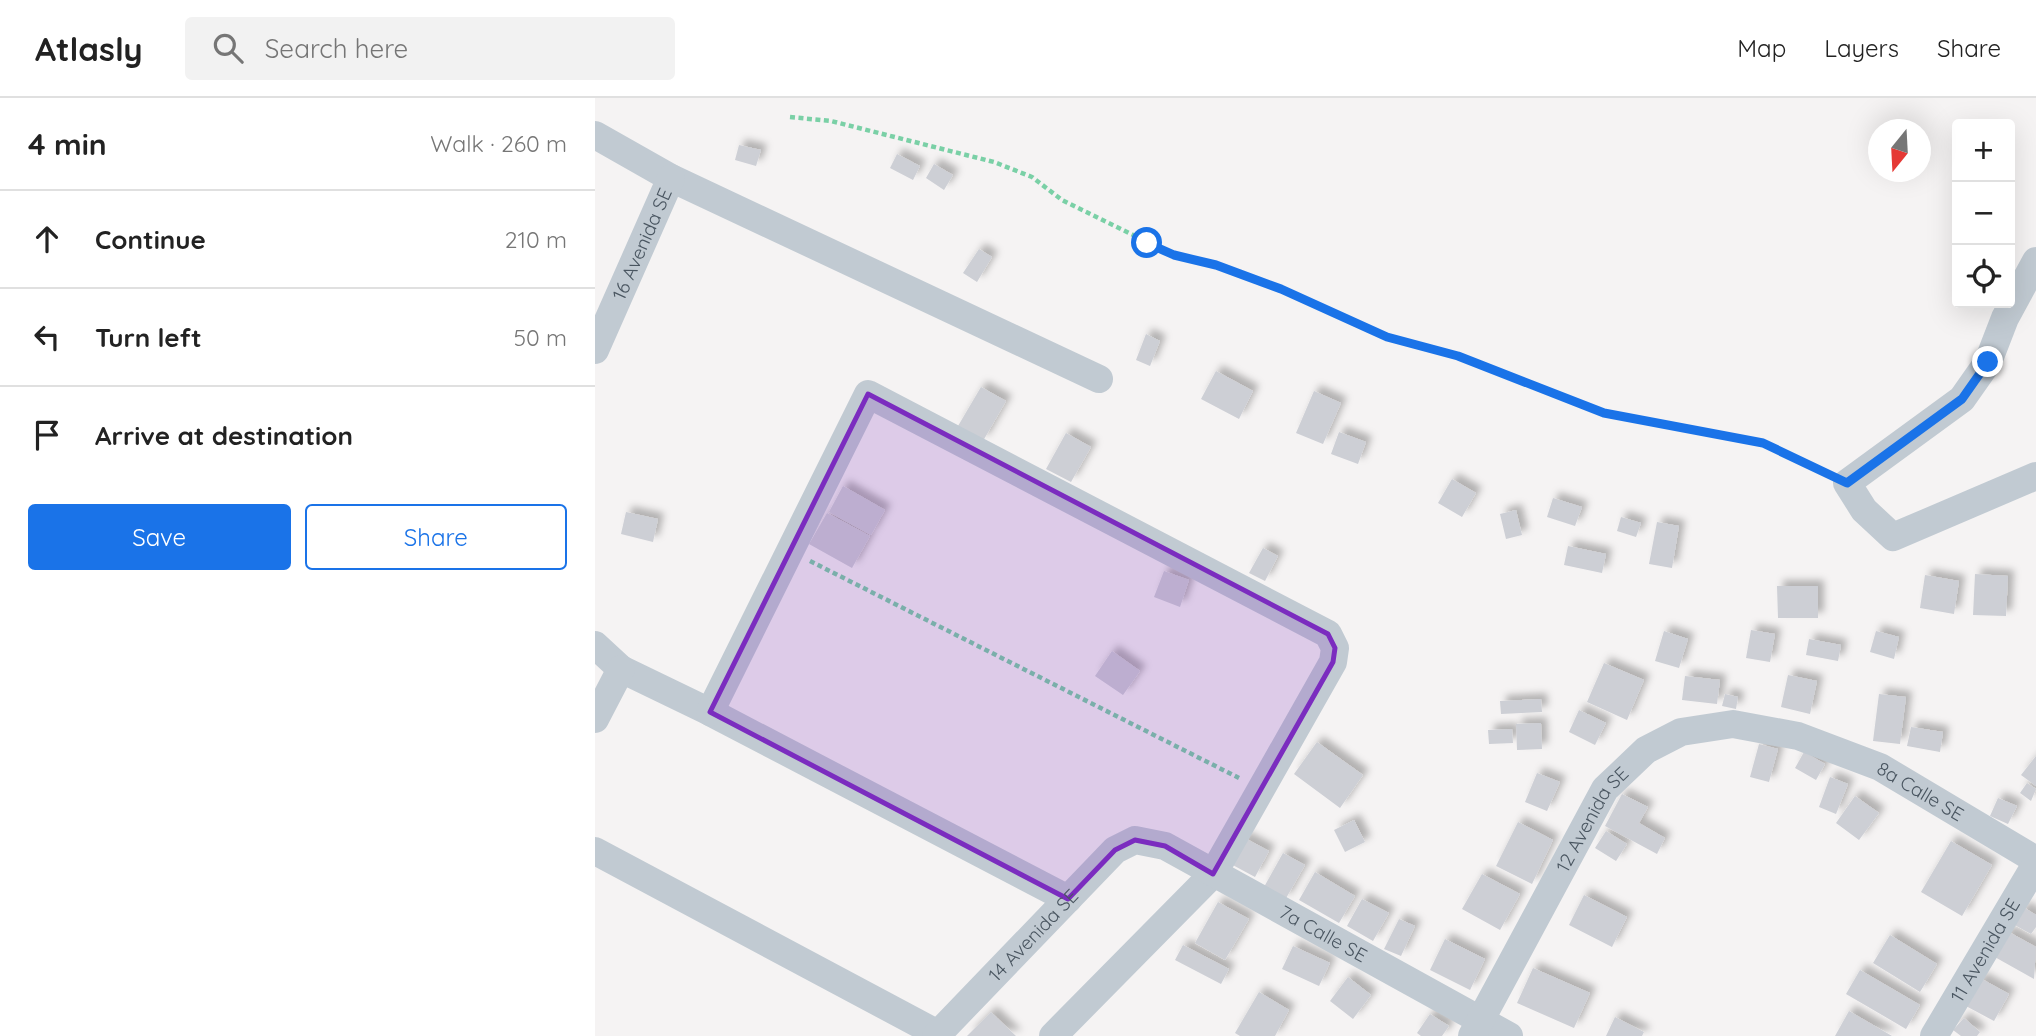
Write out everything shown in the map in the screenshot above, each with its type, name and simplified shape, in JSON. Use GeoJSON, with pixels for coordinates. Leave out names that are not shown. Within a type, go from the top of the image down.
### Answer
{"type":"FeatureCollection","features":[{"type":"Feature","properties":{"kind":"street"},"geometry":{"type":"LineString","coordinates":[[595,135],[671,178],[1099,379]]}},
{"type":"Feature","properties":{"kind":"street","name":"16 Avenida SE"},"geometry":{"type":"LineString","coordinates":[[595,350],[671,178]]}},
{"type":"Feature","properties":{"kind":"street"},"geometry":{"type":"LineString","coordinates":[[2036,261],[2005,318],[1988,362],[1962,399],[1847,483],[1864,510],[1893,537],[2036,476]]}},
{"type":"Feature","properties":{"kind":"street"},"geometry":{"type":"LineString","coordinates":[[710,712],[868,394],[1328,634],[1335,648],[1333,662],[1213,874],[1053,1036]]}},
{"type":"Feature","properties":{"kind":"street"},"geometry":{"type":"LineString","coordinates":[[595,645],[621,669],[710,712],[1068,899]]}},
{"type":"Feature","properties":{"kind":"street"},"geometry":{"type":"LineString","coordinates":[[595,719],[621,669]]}},
{"type":"Feature","properties":{"kind":"street","name":"12 Avenida SE"},"geometry":{"type":"LineString","coordinates":[[1477,1029],[1605,789],[1646,750],[1681,732],[1733,724],[1798,736]]}},
{"type":"Feature","properties":{"kind":"street","name":"8a Calle SE"},"geometry":{"type":"LineString","coordinates":[[1798,736],[1880,767],[2036,862]]}},
{"type":"Feature","properties":{"kind":"street","name":"14 Avenida SE"},"geometry":{"type":"LineString","coordinates":[[937,1035],[1115,850],[1135,839]]}},
{"type":"Feature","properties":{"kind":"street","name":"7a Calle SE"},"geometry":{"type":"LineString","coordinates":[[1135,839],[1165,846],[1477,1029],[1509,1036]]}},
{"type":"Feature","properties":{"kind":"street"},"geometry":{"type":"LineString","coordinates":[[595,851],[937,1035]]}},
{"type":"Feature","properties":{"kind":"street","name":"11 Avenida SE"},"geometry":{"type":"LineString","coordinates":[[1934,1036],[2036,862]]}},
{"type":"Feature","properties":{"kind":"path"},"geometry":{"type":"LineString","coordinates":[[790,117],[831,121],[994,162],[1032,177],[1062,200],[1174,255],[1216,265],[1281,289],[1387,337],[1458,356],[1604,413],[1763,443],[1847,483]]}},
{"type":"Feature","properties":{"kind":"path"},"geometry":{"type":"LineString","coordinates":[[790,551],[1262,790]]}},
{"type":"Feature","properties":{"kind":"highlighted area"},"geometry":{"type":"Polygon","coordinates":[[[868,394],[1328,634],[1335,648],[1333,662],[1213,874],[1165,846],[1135,840],[1115,850],[1068,899],[710,712],[868,394]]]}},
{"type":"Feature","properties":{"kind":"building"},"geometry":{"type":"Polygon","coordinates":[[[739,145],[761,150],[756,166],[735,160],[739,145]]]}},
{"type":"Feature","properties":{"kind":"building"},"geometry":{"type":"Polygon","coordinates":[[[897,154],[920,166],[913,180],[890,168],[897,154]]]}},
{"type":"Feature","properties":{"kind":"building"},"geometry":{"type":"Polygon","coordinates":[[[934,164],[953,175],[944,190],[926,178],[934,164]]]}},
{"type":"Feature","properties":{"kind":"building"},"geometry":{"type":"Polygon","coordinates":[[[979,249],[992,257],[977,282],[963,273],[979,249]]]}},
{"type":"Feature","properties":{"kind":"building"},"geometry":{"type":"Polygon","coordinates":[[[1146,334],[1160,341],[1150,366],[1136,360],[1146,334]]]}},
{"type":"Feature","properties":{"kind":"building"},"geometry":{"type":"Polygon","coordinates":[[[1216,371],[1253,391],[1239,419],[1201,399],[1216,371]]]}},
{"type":"Feature","properties":{"kind":"building"},"geometry":{"type":"Polygon","coordinates":[[[981,387],[1006,401],[983,441],[958,426],[981,387]]]}},
{"type":"Feature","properties":{"kind":"building"},"geometry":{"type":"Polygon","coordinates":[[[1314,391],[1341,403],[1323,444],[1296,433],[1314,391]]]}},
{"type":"Feature","properties":{"kind":"building"},"geometry":{"type":"Polygon","coordinates":[[[1339,432],[1366,442],[1358,464],[1331,454],[1339,432]]]}},
{"type":"Feature","properties":{"kind":"building"},"geometry":{"type":"Polygon","coordinates":[[[1066,433],[1091,447],[1071,482],[1046,469],[1066,433]]]}},
{"type":"Feature","properties":{"kind":"building"},"geometry":{"type":"Polygon","coordinates":[[[1452,479],[1476,493],[1462,517],[1438,503],[1452,479]]]}},
{"type":"Feature","properties":{"kind":"building"},"geometry":{"type":"Polygon","coordinates":[[[843,486],[885,510],[871,535],[829,512],[843,486]]]}},
{"type":"Feature","properties":{"kind":"building"},"geometry":{"type":"Polygon","coordinates":[[[1553,498],[1582,507],[1575,526],[1547,517],[1553,498]]]}},
{"type":"Feature","properties":{"kind":"building"},"geometry":{"type":"Polygon","coordinates":[[[1516,510],[1522,535],[1506,539],[1500,514],[1516,510]]]}},
{"type":"Feature","properties":{"kind":"building"},"geometry":{"type":"Polygon","coordinates":[[[626,512],[658,519],[653,542],[621,534],[626,512]]]}},
{"type":"Feature","properties":{"kind":"building"},"geometry":{"type":"Polygon","coordinates":[[[827,513],[870,536],[852,568],[809,544],[827,513]]]}},
{"type":"Feature","properties":{"kind":"building"},"geometry":{"type":"Polygon","coordinates":[[[1621,517],[1641,523],[1636,537],[1617,531],[1621,517]]]}},
{"type":"Feature","properties":{"kind":"building"},"geometry":{"type":"Polygon","coordinates":[[[1657,522],[1679,526],[1672,568],[1649,564],[1657,522]]]}},
{"type":"Feature","properties":{"kind":"building"},"geometry":{"type":"Polygon","coordinates":[[[1568,546],[1606,554],[1602,573],[1564,565],[1568,546]]]}},
{"type":"Feature","properties":{"kind":"building"},"geometry":{"type":"Polygon","coordinates":[[[1263,548],[1278,556],[1265,581],[1249,573],[1263,548]]]}},
{"type":"Feature","properties":{"kind":"building"},"geometry":{"type":"Polygon","coordinates":[[[1164,571],[1189,580],[1180,607],[1154,597],[1164,571]]]}},
{"type":"Feature","properties":{"kind":"building"},"geometry":{"type":"Polygon","coordinates":[[[1975,574],[2008,576],[2006,616],[1973,615],[1975,574]]]}},
{"type":"Feature","properties":{"kind":"building"},"geometry":{"type":"Polygon","coordinates":[[[1925,575],[1959,581],[1954,614],[1920,608],[1925,575]]]}},
{"type":"Feature","properties":{"kind":"building"},"geometry":{"type":"Polygon","coordinates":[[[1777,586],[1818,586],[1818,618],[1778,618],[1777,586]]]}},
{"type":"Feature","properties":{"kind":"building"},"geometry":{"type":"Polygon","coordinates":[[[1751,630],[1775,634],[1770,662],[1746,658],[1751,630]]]}},
{"type":"Feature","properties":{"kind":"building"},"geometry":{"type":"Polygon","coordinates":[[[1664,631],[1688,639],[1679,668],[1655,661],[1664,631]]]}},
{"type":"Feature","properties":{"kind":"building"},"geometry":{"type":"Polygon","coordinates":[[[1876,631],[1899,637],[1894,659],[1870,652],[1876,631]]]}},
{"type":"Feature","properties":{"kind":"building"},"geometry":{"type":"Polygon","coordinates":[[[1809,639],[1841,645],[1838,661],[1806,655],[1809,639]]]}},
{"type":"Feature","properties":{"kind":"building"},"geometry":{"type":"Polygon","coordinates":[[[1112,651],[1140,671],[1123,695],[1095,676],[1112,651]]]}},
{"type":"Feature","properties":{"kind":"building"},"geometry":{"type":"Polygon","coordinates":[[[1604,663],[1644,680],[1627,720],[1587,702],[1604,663]]]}},
{"type":"Feature","properties":{"kind":"building"},"geometry":{"type":"Polygon","coordinates":[[[1788,675],[1817,681],[1810,714],[1781,707],[1788,675]]]}},
{"type":"Feature","properties":{"kind":"building"},"geometry":{"type":"Polygon","coordinates":[[[1685,676],[1720,680],[1717,704],[1682,700],[1685,676]]]}},
{"type":"Feature","properties":{"kind":"building"},"geometry":{"type":"Polygon","coordinates":[[[1725,694],[1738,697],[1736,709],[1722,706],[1725,694]]]}},
{"type":"Feature","properties":{"kind":"building"},"geometry":{"type":"Polygon","coordinates":[[[1879,694],[1906,697],[1900,744],[1873,741],[1879,694]]]}},
{"type":"Feature","properties":{"kind":"building"},"geometry":{"type":"Polygon","coordinates":[[[1541,699],[1542,712],[1501,714],[1500,701],[1541,699]]]}},
{"type":"Feature","properties":{"kind":"building"},"geometry":{"type":"Polygon","coordinates":[[[1579,710],[1606,723],[1595,745],[1569,732],[1579,710]]]}},
{"type":"Feature","properties":{"kind":"building"},"geometry":{"type":"Polygon","coordinates":[[[1541,723],[1542,749],[1517,750],[1516,724],[1541,723]]]}},
{"type":"Feature","properties":{"kind":"building"},"geometry":{"type":"Polygon","coordinates":[[[1911,727],[1943,732],[1940,752],[1907,746],[1911,727]]]}},
{"type":"Feature","properties":{"kind":"building"},"geometry":{"type":"Polygon","coordinates":[[[1512,729],[1513,743],[1489,744],[1488,730],[1512,729]]]}},
{"type":"Feature","properties":{"kind":"building"},"geometry":{"type":"Polygon","coordinates":[[[1317,742],[1363,775],[1340,808],[1294,774],[1317,742]]]}},
{"type":"Feature","properties":{"kind":"building"},"geometry":{"type":"Polygon","coordinates":[[[1759,744],[1778,749],[1769,782],[1750,777],[1759,744]]]}},
{"type":"Feature","properties":{"kind":"building"},"geometry":{"type":"Polygon","coordinates":[[[1804,752],[1825,764],[1816,780],[1795,768],[1804,752]]]}},
{"type":"Feature","properties":{"kind":"building"},"geometry":{"type":"Polygon","coordinates":[[[2036,756],[2036,786],[2021,775],[2036,756]]]}},
{"type":"Feature","properties":{"kind":"building"},"geometry":{"type":"Polygon","coordinates":[[[1537,773],[1560,782],[1547,811],[1525,802],[1537,773]]]}},
{"type":"Feature","properties":{"kind":"building"},"geometry":{"type":"Polygon","coordinates":[[[1830,777],[1848,784],[1836,814],[1819,807],[1830,777]]]}},
{"type":"Feature","properties":{"kind":"building"},"geometry":{"type":"Polygon","coordinates":[[[2027,783],[2036,789],[2031,801],[2020,793],[2027,783]]]}},
{"type":"Feature","properties":{"kind":"building"},"geometry":{"type":"Polygon","coordinates":[[[1622,794],[1648,807],[1639,823],[1665,838],[1657,854],[1605,826],[1622,794]]]}},
{"type":"Feature","properties":{"kind":"building"},"geometry":{"type":"Polygon","coordinates":[[[1855,796],[1879,813],[1859,840],[1836,823],[1855,796]]]}},
{"type":"Feature","properties":{"kind":"building"},"geometry":{"type":"Polygon","coordinates":[[[1998,798],[2017,806],[2008,824],[1990,816],[1998,798]]]}},
{"type":"Feature","properties":{"kind":"building"},"geometry":{"type":"Polygon","coordinates":[[[1354,820],[1365,842],[1345,852],[1334,830],[1354,820]]]}},
{"type":"Feature","properties":{"kind":"building"},"geometry":{"type":"Polygon","coordinates":[[[1518,822],[1553,840],[1532,884],[1496,866],[1518,822]]]}},
{"type":"Feature","properties":{"kind":"building"},"geometry":{"type":"Polygon","coordinates":[[[1606,831],[1627,844],[1616,861],[1595,848],[1606,831]]]}},
{"type":"Feature","properties":{"kind":"building"},"geometry":{"type":"Polygon","coordinates":[[[1243,837],[1269,851],[1255,877],[1229,863],[1243,837]]]}},
{"type":"Feature","properties":{"kind":"building"},"geometry":{"type":"Polygon","coordinates":[[[1951,841],[1992,865],[1962,916],[1921,892],[1951,841]]]}},
{"type":"Feature","properties":{"kind":"building"},"geometry":{"type":"Polygon","coordinates":[[[1283,853],[1305,865],[1285,900],[1264,887],[1283,853]]]}},
{"type":"Feature","properties":{"kind":"building"},"geometry":{"type":"Polygon","coordinates":[[[1315,872],[1355,896],[1339,923],[1299,900],[1315,872]]]}},
{"type":"Feature","properties":{"kind":"building"},"geometry":{"type":"Polygon","coordinates":[[[1482,874],[1520,894],[1500,930],[1462,909],[1482,874]]]}},
{"type":"Feature","properties":{"kind":"building"},"geometry":{"type":"Polygon","coordinates":[[[1584,895],[1627,917],[1612,947],[1569,925],[1584,895]]]}},
{"type":"Feature","properties":{"kind":"building"},"geometry":{"type":"Polygon","coordinates":[[[1362,899],[1389,913],[1373,941],[1347,926],[1362,899]]]}},
{"type":"Feature","properties":{"kind":"building"},"geometry":{"type":"Polygon","coordinates":[[[1218,902],[1249,919],[1225,960],[1195,943],[1218,902]]]}},
{"type":"Feature","properties":{"kind":"building"},"geometry":{"type":"Polygon","coordinates":[[[2023,907],[2036,915],[2036,927],[2031,934],[2013,924],[2023,907]]]}},
{"type":"Feature","properties":{"kind":"building"},"geometry":{"type":"Polygon","coordinates":[[[1399,919],[1415,926],[1401,956],[1384,949],[1399,919]]]}},
{"type":"Feature","properties":{"kind":"building"},"geometry":{"type":"Polygon","coordinates":[[[2007,931],[2036,947],[2034,979],[1993,956],[2007,931]]]}},
{"type":"Feature","properties":{"kind":"building"},"geometry":{"type":"Polygon","coordinates":[[[1890,935],[1937,964],[1920,992],[1873,963],[1890,935]]]}},
{"type":"Feature","properties":{"kind":"building"},"geometry":{"type":"Polygon","coordinates":[[[1445,939],[1485,959],[1470,990],[1430,970],[1445,939]]]}},
{"type":"Feature","properties":{"kind":"building"},"geometry":{"type":"Polygon","coordinates":[[[1183,945],[1229,969],[1221,984],[1175,960],[1183,945]]]}},
{"type":"Feature","properties":{"kind":"building"},"geometry":{"type":"Polygon","coordinates":[[[1293,946],[1330,963],[1319,986],[1282,969],[1293,946]]]}},
{"type":"Feature","properties":{"kind":"building"},"geometry":{"type":"Polygon","coordinates":[[[1533,968],[1590,993],[1574,1028],[1517,1003],[1533,968]]]}},
{"type":"Feature","properties":{"kind":"building"},"geometry":{"type":"Polygon","coordinates":[[[1860,970],[1920,1005],[1906,1029],[1846,994],[1860,970]]]}},
{"type":"Feature","properties":{"kind":"building"},"geometry":{"type":"Polygon","coordinates":[[[1348,977],[1371,995],[1353,1019],[1330,1001],[1348,977]]]}},
{"type":"Feature","properties":{"kind":"building"},"geometry":{"type":"Polygon","coordinates":[[[1980,978],[2009,994],[1994,1021],[1964,1005],[1980,978]]]}},
{"type":"Feature","properties":{"kind":"building"},"geometry":{"type":"Polygon","coordinates":[[[1259,992],[1289,1010],[1275,1036],[1240,1036],[1235,1033],[1259,992]]]}},
{"type":"Feature","properties":{"kind":"building"},"geometry":{"type":"Polygon","coordinates":[[[1849,1011],[1892,1036],[1835,1036],[1849,1011]]]}},
{"type":"Feature","properties":{"kind":"building"},"geometry":{"type":"Polygon","coordinates":[[[991,1012],[1016,1036],[967,1036],[991,1012]]]}},
{"type":"Feature","properties":{"kind":"building"},"geometry":{"type":"Polygon","coordinates":[[[1430,1014],[1449,1026],[1442,1036],[1421,1036],[1417,1033],[1430,1014]]]}},
{"type":"Feature","properties":{"kind":"building"},"geometry":{"type":"Polygon","coordinates":[[[1615,1017],[1644,1032],[1642,1036],[1606,1036],[1615,1017]]]}},
{"type":"Feature","properties":{"kind":"building"},"geometry":{"type":"Polygon","coordinates":[[[1964,1018],[1980,1032],[1977,1036],[1961,1036],[1953,1030],[1964,1018]]]}},
{"type":"Feature","properties":{"kind":"route"},"geometry":{"type":"LineString","coordinates":[[1147,243],[1174,255],[1216,265],[1281,289],[1387,337],[1458,356],[1604,413],[1763,443],[1847,483],[1962,399],[1988,362]]}}]}
